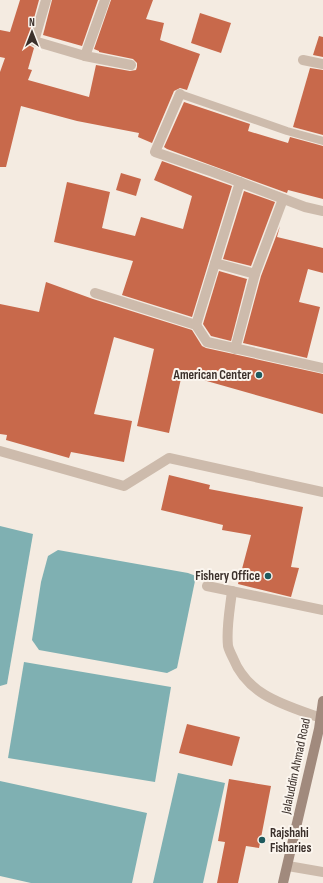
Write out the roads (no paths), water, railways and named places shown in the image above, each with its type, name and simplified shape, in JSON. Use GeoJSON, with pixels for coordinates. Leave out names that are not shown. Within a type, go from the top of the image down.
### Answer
{"type":"FeatureCollection","features":[{"type":"Feature","properties":{"kind":"street"},"geometry":{"type":"LineString","coordinates":[[46,0],[34,41],[85,56],[131,65]]}},
{"type":"Feature","properties":{"kind":"street"},"geometry":{"type":"LineString","coordinates":[[85,56],[105,0]]}},
{"type":"Feature","properties":{"kind":"street"},"geometry":{"type":"LineString","coordinates":[[303,60],[323,64]]}},
{"type":"Feature","properties":{"kind":"street"},"geometry":{"type":"LineString","coordinates":[[180,94],[155,152],[305,207],[323,211]]}},
{"type":"Feature","properties":{"kind":"street"},"geometry":{"type":"LineString","coordinates":[[196,325],[240,182]]}},
{"type":"Feature","properties":{"kind":"street"},"geometry":{"type":"LineString","coordinates":[[235,349],[255,274],[283,199]]}},
{"type":"Feature","properties":{"kind":"street"},"geometry":{"type":"LineString","coordinates":[[215,262],[255,274]]}},
{"type":"Feature","properties":{"kind":"street"},"geometry":{"type":"LineString","coordinates":[[95,293],[196,325],[208,342],[323,368]]}},
{"type":"Feature","properties":{"kind":"street"},"geometry":{"type":"LineString","coordinates":[[0,451],[124,486],[169,458],[323,492]]}},
{"type":"Feature","properties":{"kind":"street"},"geometry":{"type":"LineString","coordinates":[[207,586],[323,610]]}},
{"type":"Feature","properties":{"kind":"street"},"geometry":{"type":"LineString","coordinates":[[232,591],[228,626],[228,647],[237,669],[251,686],[266,697],[320,718]]}},
{"type":"Feature","properties":{"kind":"street","name":"Jalaluddin Ahmad Road"},"geometry":{"type":"LineString","coordinates":[[284,883],[321,729],[320,718],[323,701]]}},
{"type":"Feature","properties":{"kind":"street"},"geometry":{"type":"LineString","coordinates":[[288,866],[323,872]]}},
{"type":"Feature","properties":{"kind":"lane"},"geometry":{"type":"LineString","coordinates":[[180,94],[287,131],[323,141]]}},
{"type":"Feature","properties":{"kind":"water"},"geometry":{"type":"Polygon","coordinates":[[[0,526],[33,534],[7,684],[0,686],[0,526]]]}},
{"type":"Feature","properties":{"kind":"water"},"geometry":{"type":"Polygon","coordinates":[[[58,550],[188,573],[196,576],[177,668],[167,673],[39,650],[32,640],[41,582],[48,556],[58,550]]]}},
{"type":"Feature","properties":{"kind":"water"},"geometry":{"type":"Polygon","coordinates":[[[24,662],[171,687],[155,782],[8,758],[24,662]]]}},
{"type":"Feature","properties":{"kind":"water"},"geometry":{"type":"Polygon","coordinates":[[[178,773],[225,783],[203,883],[153,883],[178,773]]]}},
{"type":"Feature","properties":{"kind":"water"},"geometry":{"type":"Polygon","coordinates":[[[0,781],[147,813],[132,883],[31,883],[0,876],[0,781]]]}},
{"type":"Feature","properties":{"kind":"place","name":"American Center"},"geometry":{"type":"Point","coordinates":[259,375]}},
{"type":"Feature","properties":{"kind":"place","name":"Fishery Office"},"geometry":{"type":"Point","coordinates":[268,576]}},
{"type":"Feature","properties":{"kind":"place","name":"Rajshahi Fisharies"},"geometry":{"type":"Point","coordinates":[262,840]}}]}
